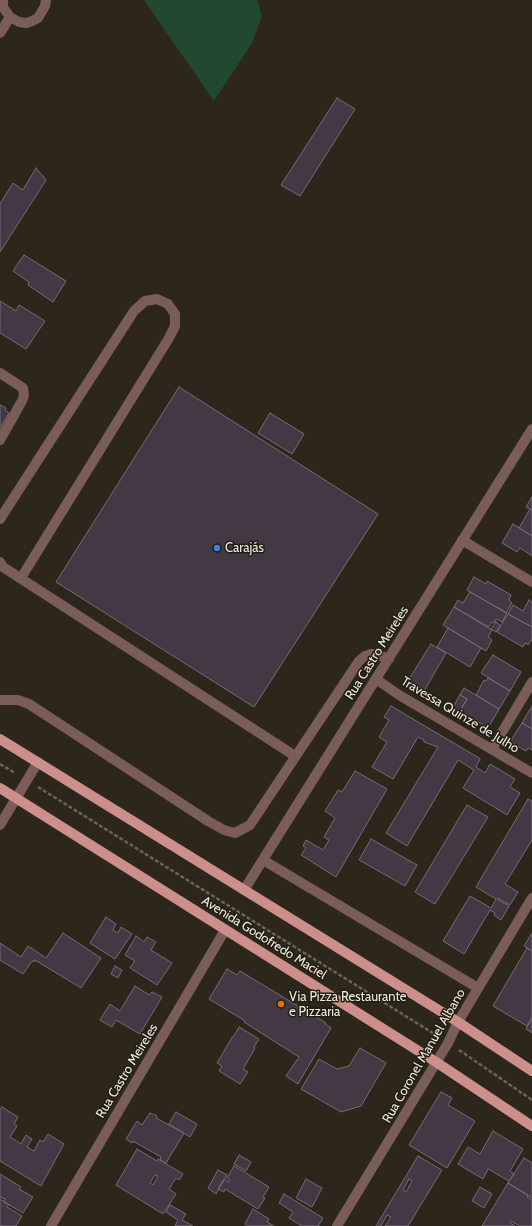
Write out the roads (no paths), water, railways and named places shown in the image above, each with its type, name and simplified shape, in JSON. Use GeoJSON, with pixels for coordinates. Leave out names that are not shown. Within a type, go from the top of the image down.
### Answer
{"type":"FeatureCollection","features":[{"type":"Feature","properties":{"kind":"main road"},"geometry":{"type":"LineString","coordinates":[[0,739],[458,1022],[532,1071]]}},
{"type":"Feature","properties":{"kind":"main road","name":"Avenida Godofredo Maciel"},"geometry":{"type":"LineString","coordinates":[[0,788],[436,1062],[532,1126]]}},
{"type":"Feature","properties":{"kind":"street"},"geometry":{"type":"LineString","coordinates":[[3,0],[3,7],[10,17],[19,22],[26,23],[38,18],[43,13],[46,0]]}},
{"type":"Feature","properties":{"kind":"street"},"geometry":{"type":"LineString","coordinates":[[0,34],[10,17]]}},
{"type":"Feature","properties":{"kind":"street"},"geometry":{"type":"LineString","coordinates":[[0,519],[134,311],[145,301],[157,299],[168,304],[175,314],[175,326],[169,338],[21,578]]}},
{"type":"Feature","properties":{"kind":"street"},"geometry":{"type":"LineString","coordinates":[[0,373],[23,388],[24,394],[22,401],[0,440]]}},
{"type":"Feature","properties":{"kind":"street","name":"Rua Castro Meireles"},"geometry":{"type":"LineString","coordinates":[[244,890],[532,429]]}},
{"type":"Feature","properties":{"kind":"street"},"geometry":{"type":"LineString","coordinates":[[462,540],[532,582]]}},
{"type":"Feature","properties":{"kind":"street"},"geometry":{"type":"LineString","coordinates":[[0,562],[3,567],[296,756]]}},
{"type":"Feature","properties":{"kind":"street"},"geometry":{"type":"LineString","coordinates":[[0,700],[18,700],[29,704],[208,821],[224,830],[235,833],[250,825],[359,661],[364,656],[371,654],[389,659]]}},
{"type":"Feature","properties":{"kind":"street","name":"Travessa Quinze de Julho"},"geometry":{"type":"LineString","coordinates":[[376,679],[399,695],[532,772]]}},
{"type":"Feature","properties":{"kind":"street"},"geometry":{"type":"LineString","coordinates":[[492,749],[532,682]]}},
{"type":"Feature","properties":{"kind":"street"},"geometry":{"type":"LineString","coordinates":[[0,825],[38,762]]}},
{"type":"Feature","properties":{"kind":"street"},"geometry":{"type":"LineString","coordinates":[[263,860],[478,988]]}},
{"type":"Feature","properties":{"kind":"street","name":"Rua Coronel Manuel Albano"},"geometry":{"type":"LineString","coordinates":[[337,1226],[448,1043],[458,1022],[532,898]]}},
{"type":"Feature","properties":{"kind":"street","name":"Rua Castro Meireles"},"geometry":{"type":"LineString","coordinates":[[51,1226],[226,930]]}},
{"type":"Feature","properties":{"kind":"place","name":"Carajás"},"geometry":{"type":"Point","coordinates":[217,548]}},
{"type":"Feature","properties":{"kind":"place","name":"Via Pizza Restaurante e Pizzaria"},"geometry":{"type":"Point","coordinates":[281,1004]}}]}
